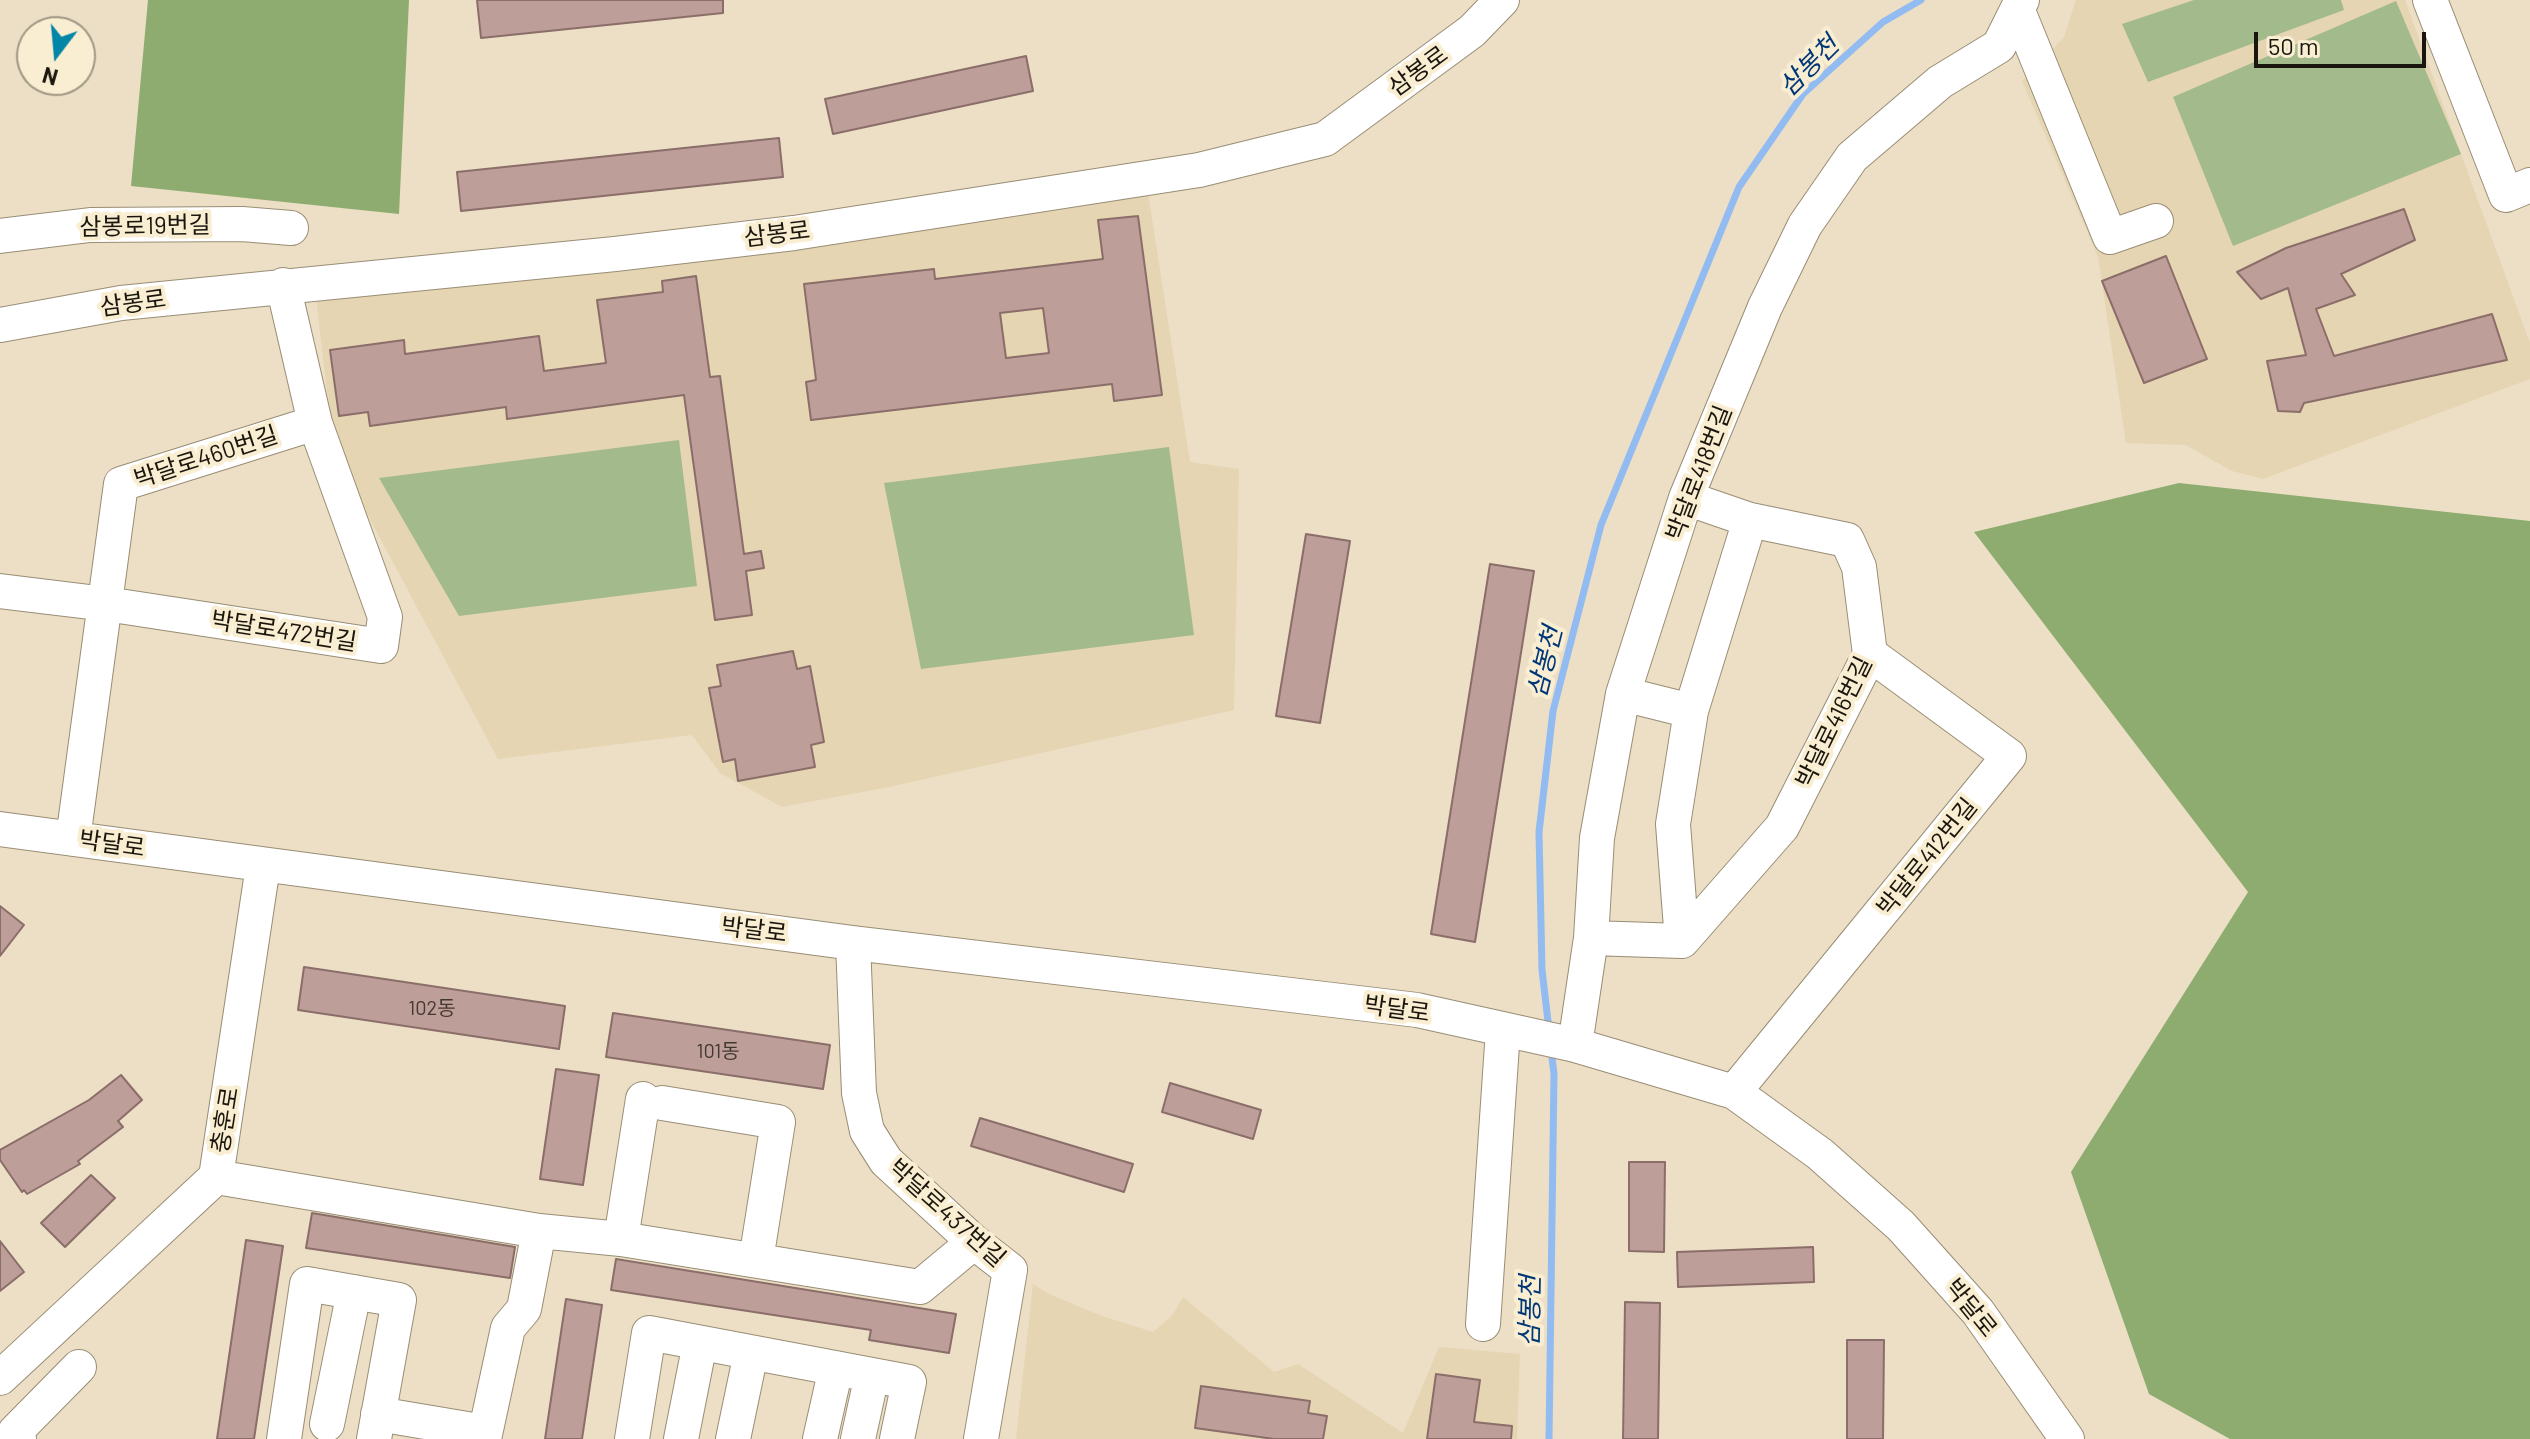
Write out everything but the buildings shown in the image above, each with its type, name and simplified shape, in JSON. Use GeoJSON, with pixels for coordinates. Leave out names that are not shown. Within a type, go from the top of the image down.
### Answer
{"type":"FeatureCollection","features":[{"type":"Feature","properties":{"kind":"street","name":"삼봉로"},"geometry":{"type":"LineString","coordinates":[[0,325],[121,303],[794,233],[1199,170],[1325,139],[1472,31],[1502,0]]}},
{"type":"Feature","properties":{"kind":"street"},"geometry":{"type":"LineString","coordinates":[[2430,0],[2506,195],[2530,185]]}},
{"type":"Feature","properties":{"kind":"street"},"geometry":{"type":"LineString","coordinates":[[2020,5],[2110,237],[2156,221]]}},
{"type":"Feature","properties":{"kind":"street","name":"박달로418번길"},"geometry":{"type":"LineString","coordinates":[[1570,1044],[1591,938],[1597,838],[1623,694],[1686,498],[1765,307],[1805,225],[1852,157],[1940,82],[1999,46],[2020,5]]}},
{"type":"Feature","properties":{"kind":"street","name":"삼봉로19번길"},"geometry":{"type":"LineString","coordinates":[[0,236],[90,225],[242,224],[291,228]]}},
{"type":"Feature","properties":{"kind":"street"},"geometry":{"type":"LineString","coordinates":[[283,285],[315,423]]}},
{"type":"Feature","properties":{"kind":"street","name":"박달로460번길"},"geometry":{"type":"LineString","coordinates":[[73,839],[121,484],[315,423]]}},
{"type":"Feature","properties":{"kind":"street","name":"박달로472번길"},"geometry":{"type":"LineString","coordinates":[[0,591],[381,646],[385,617],[315,423]]}},
{"type":"Feature","properties":{"kind":"street","name":"박달로416번길"},"geometry":{"type":"LineString","coordinates":[[1682,941],[1782,827],[1870,654],[1859,567],[1847,540],[1750,520],[1686,498]]}},
{"type":"Feature","properties":{"kind":"street"},"geometry":{"type":"LineString","coordinates":[[1591,938],[1682,941],[1673,824],[1691,711],[1750,520]]}},
{"type":"Feature","properties":{"kind":"street","name":"박달로412번길"},"geometry":{"type":"LineString","coordinates":[[1734,1092],[2009,756],[1870,654]]}},
{"type":"Feature","properties":{"kind":"street"},"geometry":{"type":"LineString","coordinates":[[1623,694],[1691,711]]}},
{"type":"Feature","properties":{"kind":"street","name":"박달로"},"geometry":{"type":"LineString","coordinates":[[0,829],[853,943],[1417,1010],[1570,1044],[1734,1092],[1820,1154],[1901,1226],[1978,1312],[2067,1439]]}},
{"type":"Feature","properties":{"kind":"street","name":"충훈로"},"geometry":{"type":"LineString","coordinates":[[0,1378],[216,1177],[263,866]]}},
{"type":"Feature","properties":{"kind":"street","name":"박달로437번길"},"geometry":{"type":"LineString","coordinates":[[853,943],[859,1093],[867,1131],[886,1161],[974,1242],[1010,1270],[981,1439]]}},
{"type":"Feature","properties":{"kind":"street"},"geometry":{"type":"LineString","coordinates":[[1483,1324],[1505,1031]]}},
{"type":"Feature","properties":{"kind":"street"},"geometry":{"type":"LineString","coordinates":[[621,1239],[652,1101],[778,1122],[756,1260]]}},
{"type":"Feature","properties":{"kind":"street"},"geometry":{"type":"LineString","coordinates":[[216,1177],[539,1231],[621,1239],[920,1287],[974,1242]]}},
{"type":"Feature","properties":{"kind":"street"},"geometry":{"type":"LineString","coordinates":[[284,1439],[307,1284],[399,1300],[376,1426],[485,1436],[508,1328],[524,1309],[539,1231]]}},
{"type":"Feature","properties":{"kind":"street"},"geometry":{"type":"LineString","coordinates":[[327,1424],[354,1292]]}},
{"type":"Feature","properties":{"kind":"street"},"geometry":{"type":"LineString","coordinates":[[632,1439],[649,1333],[909,1382],[897,1439]]}},
{"type":"Feature","properties":{"kind":"street"},"geometry":{"type":"LineString","coordinates":[[681,1439],[700,1343]]}},
{"type":"Feature","properties":{"kind":"street"},"geometry":{"type":"LineString","coordinates":[[733,1439],[751,1353]]}},
{"type":"Feature","properties":{"kind":"street"},"geometry":{"type":"LineString","coordinates":[[19,1439],[15,1432],[79,1367]]}},
{"type":"Feature","properties":{"kind":"street"},"geometry":{"type":"LineString","coordinates":[[820,1439],[836,1368]]}},
{"type":"Feature","properties":{"kind":"street"},"geometry":{"type":"LineString","coordinates":[[858,1439],[872,1375]]}},
{"type":"Feature","properties":{"kind":"shaded area"},"geometry":{"type":"Polygon","coordinates":[[[2076,0],[2405,0],[2530,343],[2530,379],[2263,479],[2232,471],[2186,445],[2126,443],[2098,257],[2022,81],[2064,37],[2076,0]]]}},
{"type":"Feature","properties":{"kind":"shaded area"},"geometry":{"type":"Polygon","coordinates":[[[1148,193],[1190,462],[1239,469],[1234,710],[889,787],[782,807],[720,773],[692,735],[498,759],[334,452],[315,289],[1148,193]]]}},
{"type":"Feature","properties":{"kind":"shaded area"},"geometry":{"type":"Polygon","coordinates":[[[1033,1284],[1102,1316],[1153,1332],[1172,1316],[1183,1297],[1274,1372],[1298,1364],[1403,1433],[1439,1347],[1520,1354],[1517,1439],[1016,1439],[1033,1284]]]}},
{"type":"Feature","properties":{"kind":"green space"},"geometry":{"type":"Polygon","coordinates":[[[148,0],[409,0],[399,214],[131,186],[148,0]]]}},
{"type":"Feature","properties":{"kind":"green space"},"geometry":{"type":"Polygon","coordinates":[[[2194,0],[2341,0],[2344,10],[2148,82],[2122,24],[2194,0]]]}},
{"type":"Feature","properties":{"kind":"green space"},"geometry":{"type":"Polygon","coordinates":[[[2396,1],[2461,154],[2233,246],[2173,97],[2396,1]]]}},
{"type":"Feature","properties":{"kind":"green space"},"geometry":{"type":"Polygon","coordinates":[[[679,440],[697,586],[459,616],[379,478],[679,440]]]}},
{"type":"Feature","properties":{"kind":"green space"},"geometry":{"type":"Polygon","coordinates":[[[1169,447],[1194,635],[921,669],[884,483],[1169,447]]]}},
{"type":"Feature","properties":{"kind":"green space"},"geometry":{"type":"Polygon","coordinates":[[[2179,483],[2530,521],[2530,1439],[2230,1439],[2149,1394],[2071,1172],[2248,892],[1974,532],[2179,483]]]}},
{"type":"Feature","properties":{"kind":"waterway","name":"삼봉천"},"geometry":{"type":"LineString","coordinates":[[1549,1030],[1542,970],[1539,832],[1553,711],[1601,525],[1739,187],[1803,94],[1883,22],[1921,0]]}},
{"type":"Feature","properties":{"kind":"waterway","name":"삼봉천"},"geometry":{"type":"LineString","coordinates":[[1549,1439],[1554,1074],[1551,1050]]}}]}
